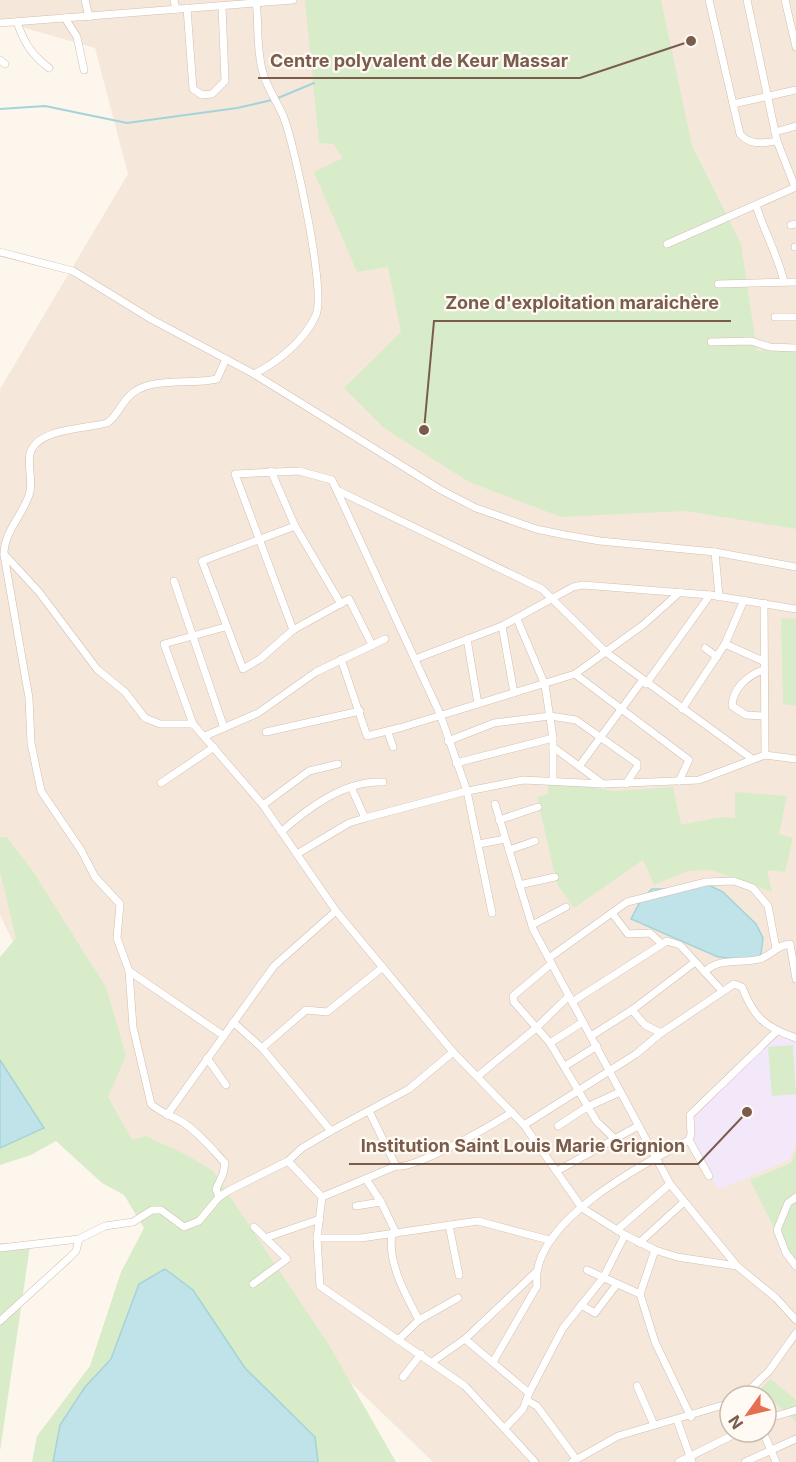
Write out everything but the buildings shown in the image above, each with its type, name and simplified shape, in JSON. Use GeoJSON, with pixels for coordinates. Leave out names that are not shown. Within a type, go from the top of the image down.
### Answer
{"type":"FeatureCollection","features":[{"type":"Feature","properties":{"kind":"street"},"geometry":{"type":"LineString","coordinates":[[85,0],[88,17]]}},
{"type":"Feature","properties":{"kind":"street"},"geometry":{"type":"LineString","coordinates":[[174,0],[176,9]]}},
{"type":"Feature","properties":{"kind":"street"},"geometry":{"type":"LineString","coordinates":[[0,23],[222,6],[256,1],[293,0]]}},
{"type":"Feature","properties":{"kind":"street"},"geometry":{"type":"LineString","coordinates":[[709,0],[743,138],[760,144],[777,141]]}},
{"type":"Feature","properties":{"kind":"street"},"geometry":{"type":"LineString","coordinates":[[667,244],[796,187],[777,141],[747,0]]}},
{"type":"Feature","properties":{"kind":"street"},"geometry":{"type":"LineString","coordinates":[[785,0],[796,47]]}},
{"type":"Feature","properties":{"kind":"street"},"geometry":{"type":"LineString","coordinates":[[254,374],[274,364],[304,333],[317,313],[319,296],[318,269],[287,127],[263,74],[256,1]]}},
{"type":"Feature","properties":{"kind":"street"},"geometry":{"type":"LineString","coordinates":[[187,9],[193,89],[202,95],[212,94],[225,81],[222,6]]}},
{"type":"Feature","properties":{"kind":"street"},"geometry":{"type":"LineString","coordinates":[[65,18],[77,37],[84,70]]}},
{"type":"Feature","properties":{"kind":"street"},"geometry":{"type":"LineString","coordinates":[[17,22],[23,40],[31,53],[49,68]]}},
{"type":"Feature","properties":{"kind":"street"},"geometry":{"type":"LineString","coordinates":[[734,104],[796,90]]}},
{"type":"Feature","properties":{"kind":"street"},"geometry":{"type":"LineString","coordinates":[[775,132],[796,126]]}},
{"type":"Feature","properties":{"kind":"street"},"geometry":{"type":"LineString","coordinates":[[756,205],[764,231],[779,258],[784,282]]}},
{"type":"Feature","properties":{"kind":"street"},"geometry":{"type":"LineString","coordinates":[[0,252],[73,272],[151,319],[254,374],[441,490],[476,508],[536,529],[588,539],[715,552],[796,567]]}},
{"type":"Feature","properties":{"kind":"street"},"geometry":{"type":"LineString","coordinates":[[718,285],[796,282]]}},
{"type":"Feature","properties":{"kind":"street"},"geometry":{"type":"LineString","coordinates":[[775,317],[796,317]]}},
{"type":"Feature","properties":{"kind":"street"},"geometry":{"type":"LineString","coordinates":[[711,342],[751,341],[770,347],[796,348]]}},
{"type":"Feature","properties":{"kind":"street"},"geometry":{"type":"LineString","coordinates":[[219,1197],[216,1189],[225,1163],[204,1139],[185,1124],[151,1104],[133,1027],[129,971],[117,938],[120,904],[94,877],[81,850],[41,791],[31,743],[29,698],[4,554],[4,542],[29,495],[30,453],[37,443],[49,435],[107,423],[115,418],[122,402],[146,386],[217,379],[226,358]]}},
{"type":"Feature","properties":{"kind":"street"},"geometry":{"type":"LineString","coordinates":[[271,471],[295,526],[341,604]]}},
{"type":"Feature","properties":{"kind":"street"},"geometry":{"type":"LineString","coordinates":[[293,630],[235,474],[299,471],[330,478],[440,714],[467,791],[492,913]]}},
{"type":"Feature","properties":{"kind":"street"},"geometry":{"type":"LineString","coordinates":[[337,490],[528,580],[553,598],[607,653],[751,758]]}},
{"type":"Feature","properties":{"kind":"street"},"geometry":{"type":"LineString","coordinates":[[295,526],[202,561],[225,627],[243,669],[260,659],[293,630],[349,599],[372,645]]}},
{"type":"Feature","properties":{"kind":"street"},"geometry":{"type":"LineString","coordinates":[[715,552],[719,597]]}},
{"type":"Feature","properties":{"kind":"street"},"geometry":{"type":"LineString","coordinates":[[4,554],[39,592],[97,669],[125,692],[145,717],[160,724],[193,724]]}},
{"type":"Feature","properties":{"kind":"street"},"geometry":{"type":"LineString","coordinates":[[174,581],[224,728]]}},
{"type":"Feature","properties":{"kind":"street"},"geometry":{"type":"LineString","coordinates":[[415,659],[502,626],[573,587],[583,585],[710,595],[796,609]]}},
{"type":"Feature","properties":{"kind":"street"},"geometry":{"type":"LineString","coordinates":[[341,659],[368,736],[388,732],[575,674],[607,653],[680,592]]}},
{"type":"Feature","properties":{"kind":"street"},"geometry":{"type":"LineString","coordinates":[[580,765],[620,707],[644,682],[710,595]]}},
{"type":"Feature","properties":{"kind":"street"},"geometry":{"type":"LineString","coordinates":[[682,709],[717,657],[744,600]]}},
{"type":"Feature","properties":{"kind":"street"},"geometry":{"type":"LineString","coordinates":[[764,603],[765,754]]}},
{"type":"Feature","properties":{"kind":"street"},"geometry":{"type":"LineString","coordinates":[[517,619],[545,684],[553,738],[553,781]]}},
{"type":"Feature","properties":{"kind":"street"},"geometry":{"type":"LineString","coordinates":[[502,626],[514,693]]}},
{"type":"Feature","properties":{"kind":"street"},"geometry":{"type":"LineString","coordinates":[[225,627],[169,641],[164,645],[193,724],[263,805],[336,911],[453,1052],[524,1125],[582,1208],[616,1230],[655,1250],[677,1257],[737,1266]]}},
{"type":"Feature","properties":{"kind":"street"},"geometry":{"type":"LineString","coordinates":[[205,736],[258,713],[304,680],[341,659],[385,639]]}},
{"type":"Feature","properties":{"kind":"street"},"geometry":{"type":"LineString","coordinates":[[467,639],[478,704]]}},
{"type":"Feature","properties":{"kind":"street"},"geometry":{"type":"LineString","coordinates":[[724,644],[763,661]]}},
{"type":"Feature","properties":{"kind":"street"},"geometry":{"type":"LineString","coordinates":[[705,648],[717,657]]}},
{"type":"Feature","properties":{"kind":"street"},"geometry":{"type":"LineString","coordinates":[[763,670],[750,675],[740,685],[732,699],[732,706],[746,715],[763,716]]}},
{"type":"Feature","properties":{"kind":"street"},"geometry":{"type":"LineString","coordinates":[[575,674],[689,760],[680,782]]}},
{"type":"Feature","properties":{"kind":"street"},"geometry":{"type":"LineString","coordinates":[[266,732],[360,711]]}},
{"type":"Feature","properties":{"kind":"street"},"geometry":{"type":"LineString","coordinates":[[448,741],[488,724],[550,716],[576,720],[636,763],[637,767],[626,784]]}},
{"type":"Feature","properties":{"kind":"street"},"geometry":{"type":"LineString","coordinates":[[388,732],[393,747]]}},
{"type":"Feature","properties":{"kind":"street"},"geometry":{"type":"LineString","coordinates":[[456,763],[553,738]]}},
{"type":"Feature","properties":{"kind":"street"},"geometry":{"type":"LineString","coordinates":[[161,783],[214,747]]}},
{"type":"Feature","properties":{"kind":"street"},"geometry":{"type":"LineString","coordinates":[[553,747],[603,784]]}},
{"type":"Feature","properties":{"kind":"street"},"geometry":{"type":"LineString","coordinates":[[297,854],[349,823],[364,818],[467,791],[523,780],[603,784],[680,782],[699,780],[765,754],[796,759]]}},
{"type":"Feature","properties":{"kind":"street"},"geometry":{"type":"LineString","coordinates":[[263,805],[309,771],[338,764]]}},
{"type":"Feature","properties":{"kind":"street"},"geometry":{"type":"LineString","coordinates":[[281,832],[312,807],[351,788],[383,782]]}},
{"type":"Feature","properties":{"kind":"street"},"geometry":{"type":"LineString","coordinates":[[351,788],[364,818]]}},
{"type":"Feature","properties":{"kind":"street"},"geometry":{"type":"LineString","coordinates":[[495,804],[532,925],[670,1184],[737,1266],[776,1298],[796,1320]]}},
{"type":"Feature","properties":{"kind":"street"},"geometry":{"type":"LineString","coordinates":[[499,820],[537,807]]}},
{"type":"Feature","properties":{"kind":"street"},"geometry":{"type":"LineString","coordinates":[[478,844],[505,839]]}},
{"type":"Feature","properties":{"kind":"street"},"geometry":{"type":"LineString","coordinates":[[509,850],[536,841]]}},
{"type":"Feature","properties":{"kind":"street"},"geometry":{"type":"LineString","coordinates":[[519,885],[555,877]]}},
{"type":"Feature","properties":{"kind":"street"},"geometry":{"type":"LineString","coordinates":[[614,1138],[597,1122],[550,1043],[514,1002],[513,996],[550,961],[612,913],[637,898],[706,882],[734,881],[753,888],[768,906],[777,948]]}},
{"type":"Feature","properties":{"kind":"street"},"geometry":{"type":"LineString","coordinates":[[532,925],[566,907]]}},
{"type":"Feature","properties":{"kind":"street"},"geometry":{"type":"LineString","coordinates":[[167,1115],[274,966],[336,911]]}},
{"type":"Feature","properties":{"kind":"street"},"geometry":{"type":"LineString","coordinates":[[612,913],[628,934],[650,933],[661,943]]}},
{"type":"Feature","properties":{"kind":"street"},"geometry":{"type":"LineString","coordinates":[[478,1076],[571,999],[661,943],[667,941],[680,945],[722,991]]}},
{"type":"Feature","properties":{"kind":"street"},"geometry":{"type":"LineString","coordinates":[[705,972],[719,964],[760,959],[777,948],[793,944],[796,979]]}},
{"type":"Feature","properties":{"kind":"street"},"geometry":{"type":"LineString","coordinates":[[591,1036],[632,1010],[696,962]]}},
{"type":"Feature","properties":{"kind":"street"},"geometry":{"type":"LineString","coordinates":[[262,1048],[306,1010],[327,1012],[383,968]]}},
{"type":"Feature","properties":{"kind":"street"},"geometry":{"type":"LineString","coordinates":[[129,971],[224,1036]]}},
{"type":"Feature","properties":{"kind":"street"},"geometry":{"type":"LineString","coordinates":[[524,1125],[578,1088],[636,1054],[661,1033],[734,984],[742,987],[752,1012],[777,1031],[796,1038]]}},
{"type":"Feature","properties":{"kind":"street"},"geometry":{"type":"LineString","coordinates":[[632,1010],[645,1025],[661,1033]]}},
{"type":"Feature","properties":{"kind":"street"},"geometry":{"type":"LineString","coordinates":[[233,1022],[262,1048],[331,1131]]}},
{"type":"Feature","properties":{"kind":"street"},"geometry":{"type":"LineString","coordinates":[[550,1043],[583,1022]]}},
{"type":"Feature","properties":{"kind":"street"},"geometry":{"type":"LineString","coordinates":[[708,1176],[689,1140],[690,1115],[777,1031]]}},
{"type":"Feature","properties":{"kind":"street"},"geometry":{"type":"LineString","coordinates":[[565,1066],[597,1046]]}},
{"type":"Feature","properties":{"kind":"street"},"geometry":{"type":"LineString","coordinates":[[0,1248],[79,1239],[105,1226],[133,1222],[152,1210],[161,1210],[184,1227],[199,1221],[219,1197],[288,1161],[303,1148],[331,1131],[409,1089],[453,1052]]}},
{"type":"Feature","properties":{"kind":"street"},"geometry":{"type":"LineString","coordinates":[[207,1059],[226,1085]]}},
{"type":"Feature","properties":{"kind":"street"},"geometry":{"type":"LineString","coordinates":[[558,1126],[587,1107],[620,1092]]}},
{"type":"Feature","properties":{"kind":"street"},"geometry":{"type":"LineString","coordinates":[[369,1111],[396,1166]]}},
{"type":"Feature","properties":{"kind":"street"},"geometry":{"type":"LineString","coordinates":[[322,1197],[396,1166],[402,1168],[429,1157],[512,1112]]}},
{"type":"Feature","properties":{"kind":"street"},"geometry":{"type":"LineString","coordinates":[[557,1171],[638,1126]]}},
{"type":"Feature","properties":{"kind":"street"},"geometry":{"type":"LineString","coordinates":[[432,1362],[465,1340],[535,1273],[549,1240],[561,1224],[641,1164],[689,1140]]}},
{"type":"Feature","properties":{"kind":"street"},"geometry":{"type":"LineString","coordinates":[[288,1161],[322,1197],[317,1238],[320,1286],[421,1354],[473,1394],[535,1462]]}},
{"type":"Feature","properties":{"kind":"street"},"geometry":{"type":"LineString","coordinates":[[366,1179],[381,1202],[394,1233],[392,1250],[399,1276],[419,1320]]}},
{"type":"Feature","properties":{"kind":"street"},"geometry":{"type":"LineString","coordinates":[[616,1230],[670,1184]]}},
{"type":"Feature","properties":{"kind":"street"},"geometry":{"type":"LineString","coordinates":[[796,1197],[788,1203],[777,1230],[786,1253],[796,1266]]}},
{"type":"Feature","properties":{"kind":"street"},"geometry":{"type":"LineString","coordinates":[[356,1206],[381,1202]]}},
{"type":"Feature","properties":{"kind":"street"},"geometry":{"type":"LineString","coordinates":[[639,1243],[684,1202]]}},
{"type":"Feature","properties":{"kind":"street"},"geometry":{"type":"LineString","coordinates":[[265,1238],[320,1218]]}},
{"type":"Feature","properties":{"kind":"street"},"geometry":{"type":"LineString","coordinates":[[317,1238],[361,1238],[478,1221],[549,1240]]}},
{"type":"Feature","properties":{"kind":"street"},"geometry":{"type":"LineString","coordinates":[[449,1225],[459,1275]]}},
{"type":"Feature","properties":{"kind":"street"},"geometry":{"type":"LineString","coordinates":[[253,1284],[287,1259],[254,1227]]}},
{"type":"Feature","properties":{"kind":"street"},"geometry":{"type":"LineString","coordinates":[[505,1428],[528,1397],[553,1346],[603,1278],[625,1235]]}},
{"type":"Feature","properties":{"kind":"street"},"geometry":{"type":"LineString","coordinates":[[0,1321],[76,1251],[79,1239]]}},
{"type":"Feature","properties":{"kind":"street"},"geometry":{"type":"LineString","coordinates":[[655,1250],[640,1294],[655,1342],[691,1417]]}},
{"type":"Feature","properties":{"kind":"street"},"geometry":{"type":"LineString","coordinates":[[586,1270],[640,1294]]}},
{"type":"Feature","properties":{"kind":"street"},"geometry":{"type":"LineString","coordinates":[[493,1362],[537,1286],[535,1273]]}},
{"type":"Feature","properties":{"kind":"street"},"geometry":{"type":"LineString","coordinates":[[581,1305],[593,1313],[596,1312],[617,1284]]}},
{"type":"Feature","properties":{"kind":"street"},"geometry":{"type":"LineString","coordinates":[[398,1340],[419,1320],[458,1298]]}},
{"type":"Feature","properties":{"kind":"street"},"geometry":{"type":"LineString","coordinates":[[755,1384],[769,1371],[796,1333]]}},
{"type":"Feature","properties":{"kind":"street"},"geometry":{"type":"LineString","coordinates":[[465,1340],[493,1362],[537,1406],[574,1461],[618,1436],[691,1417],[718,1407]]}},
{"type":"Feature","properties":{"kind":"street"},"geometry":{"type":"LineString","coordinates":[[403,1377],[421,1354]]}},
{"type":"Feature","properties":{"kind":"street"},"geometry":{"type":"LineString","coordinates":[[637,1386],[654,1425]]}},
{"type":"Feature","properties":{"kind":"street"},"geometry":{"type":"LineString","coordinates":[[778,1415],[796,1410]]}},
{"type":"Feature","properties":{"kind":"street"},"geometry":{"type":"LineString","coordinates":[[677,1420],[691,1459]]}},
{"type":"Feature","properties":{"kind":"street"},"geometry":{"type":"LineString","coordinates":[[745,1462],[795,1442]]}},
{"type":"Feature","properties":{"kind":"street"},"geometry":{"type":"LineString","coordinates":[[679,1462],[691,1459],[718,1444]]}},
{"type":"Feature","properties":{"kind":"street"},"geometry":{"type":"LineString","coordinates":[[769,1444],[776,1462]]}},
{"type":"Feature","properties":{"kind":"shaded area"},"geometry":{"type":"Polygon","coordinates":[[[0,0],[796,0],[796,1462],[433,1462],[120,1160],[0,915],[0,389],[128,174],[95,48],[0,21],[0,0]]]}},
{"type":"Feature","properties":{"kind":"shaded area"},"geometry":{"type":"Polygon","coordinates":[[[783,1036],[796,1040],[796,1143],[790,1159],[718,1190],[692,1141],[696,1136],[694,1118],[771,1040],[783,1036]]]}},
{"type":"Feature","properties":{"kind":"green space"},"geometry":{"type":"Polygon","coordinates":[[[305,0],[661,0],[692,145],[741,244],[757,351],[796,346],[796,529],[686,511],[561,517],[469,482],[384,428],[344,388],[401,332],[388,267],[357,272],[314,172],[343,158],[333,144],[319,143],[305,0]]]}},
{"type":"Feature","properties":{"kind":"green space"},"geometry":{"type":"Polygon","coordinates":[[[781,618],[796,619],[796,706],[783,704],[781,618]]]}},
{"type":"Feature","properties":{"kind":"green space"},"geometry":{"type":"Polygon","coordinates":[[[548,781],[615,791],[673,787],[681,824],[735,818],[735,792],[787,796],[779,834],[793,838],[785,872],[767,870],[772,892],[711,870],[688,871],[654,885],[643,860],[574,908],[557,884],[537,797],[548,794],[548,781]]]}},
{"type":"Feature","properties":{"kind":"green space"},"geometry":{"type":"Polygon","coordinates":[[[0,837],[7,837],[32,870],[106,987],[126,1056],[108,1097],[132,1140],[145,1136],[187,1155],[213,1171],[329,1345],[396,1462],[32,1462],[37,1436],[90,1366],[121,1272],[144,1228],[124,1195],[102,1183],[56,1141],[31,1155],[0,1165],[0,1148],[44,1128],[0,1060],[0,957],[16,938],[0,872],[0,837]]]}},
{"type":"Feature","properties":{"kind":"green space"},"geometry":{"type":"Polygon","coordinates":[[[793,1045],[796,1094],[772,1096],[768,1047],[793,1045]]]}},
{"type":"Feature","properties":{"kind":"green space"},"geometry":{"type":"Polygon","coordinates":[[[796,1150],[796,1272],[750,1180],[791,1163],[796,1150]]]}},
{"type":"Feature","properties":{"kind":"green space"},"geometry":{"type":"Polygon","coordinates":[[[0,1243],[30,1246],[0,1451],[0,1243]]]}},
{"type":"Feature","properties":{"kind":"green space"},"geometry":{"type":"Polygon","coordinates":[[[771,1379],[777,1384],[766,1384],[771,1379]]]}},
{"type":"Feature","properties":{"kind":"green space"},"geometry":{"type":"Polygon","coordinates":[[[778,1385],[796,1400],[796,1422],[778,1406],[778,1385]]]}},
{"type":"Feature","properties":{"kind":"water"},"geometry":{"type":"Polygon","coordinates":[[[690,885],[709,885],[723,892],[756,924],[763,938],[761,954],[754,960],[718,957],[631,919],[641,900],[652,889],[672,889],[690,885]]]}},
{"type":"Feature","properties":{"kind":"water"},"geometry":{"type":"Polygon","coordinates":[[[0,1060],[44,1128],[0,1148],[0,1060]]]}},
{"type":"Feature","properties":{"kind":"water"},"geometry":{"type":"Polygon","coordinates":[[[165,1269],[193,1290],[245,1368],[315,1437],[318,1462],[53,1462],[60,1425],[85,1387],[111,1359],[139,1284],[165,1269]]]}},
{"type":"Feature","properties":{"kind":"waterway"},"geometry":{"type":"LineString","coordinates":[[278,98],[314,83]]}},
{"type":"Feature","properties":{"kind":"waterway"},"geometry":{"type":"LineString","coordinates":[[0,109],[45,106],[127,123],[237,108],[272,100]]}},
{"type":"Feature","properties":{"kind":"place","name":"Centre polyvalent de Keur Massar"},"geometry":{"type":"Point","coordinates":[691,41]}},
{"type":"Feature","properties":{"kind":"place","name":"Zone d'exploitation maraichère"},"geometry":{"type":"Point","coordinates":[424,430]}},
{"type":"Feature","properties":{"kind":"place","name":"Institution Saint Louis Marie Grignion"},"geometry":{"type":"Point","coordinates":[747,1112]}}]}
